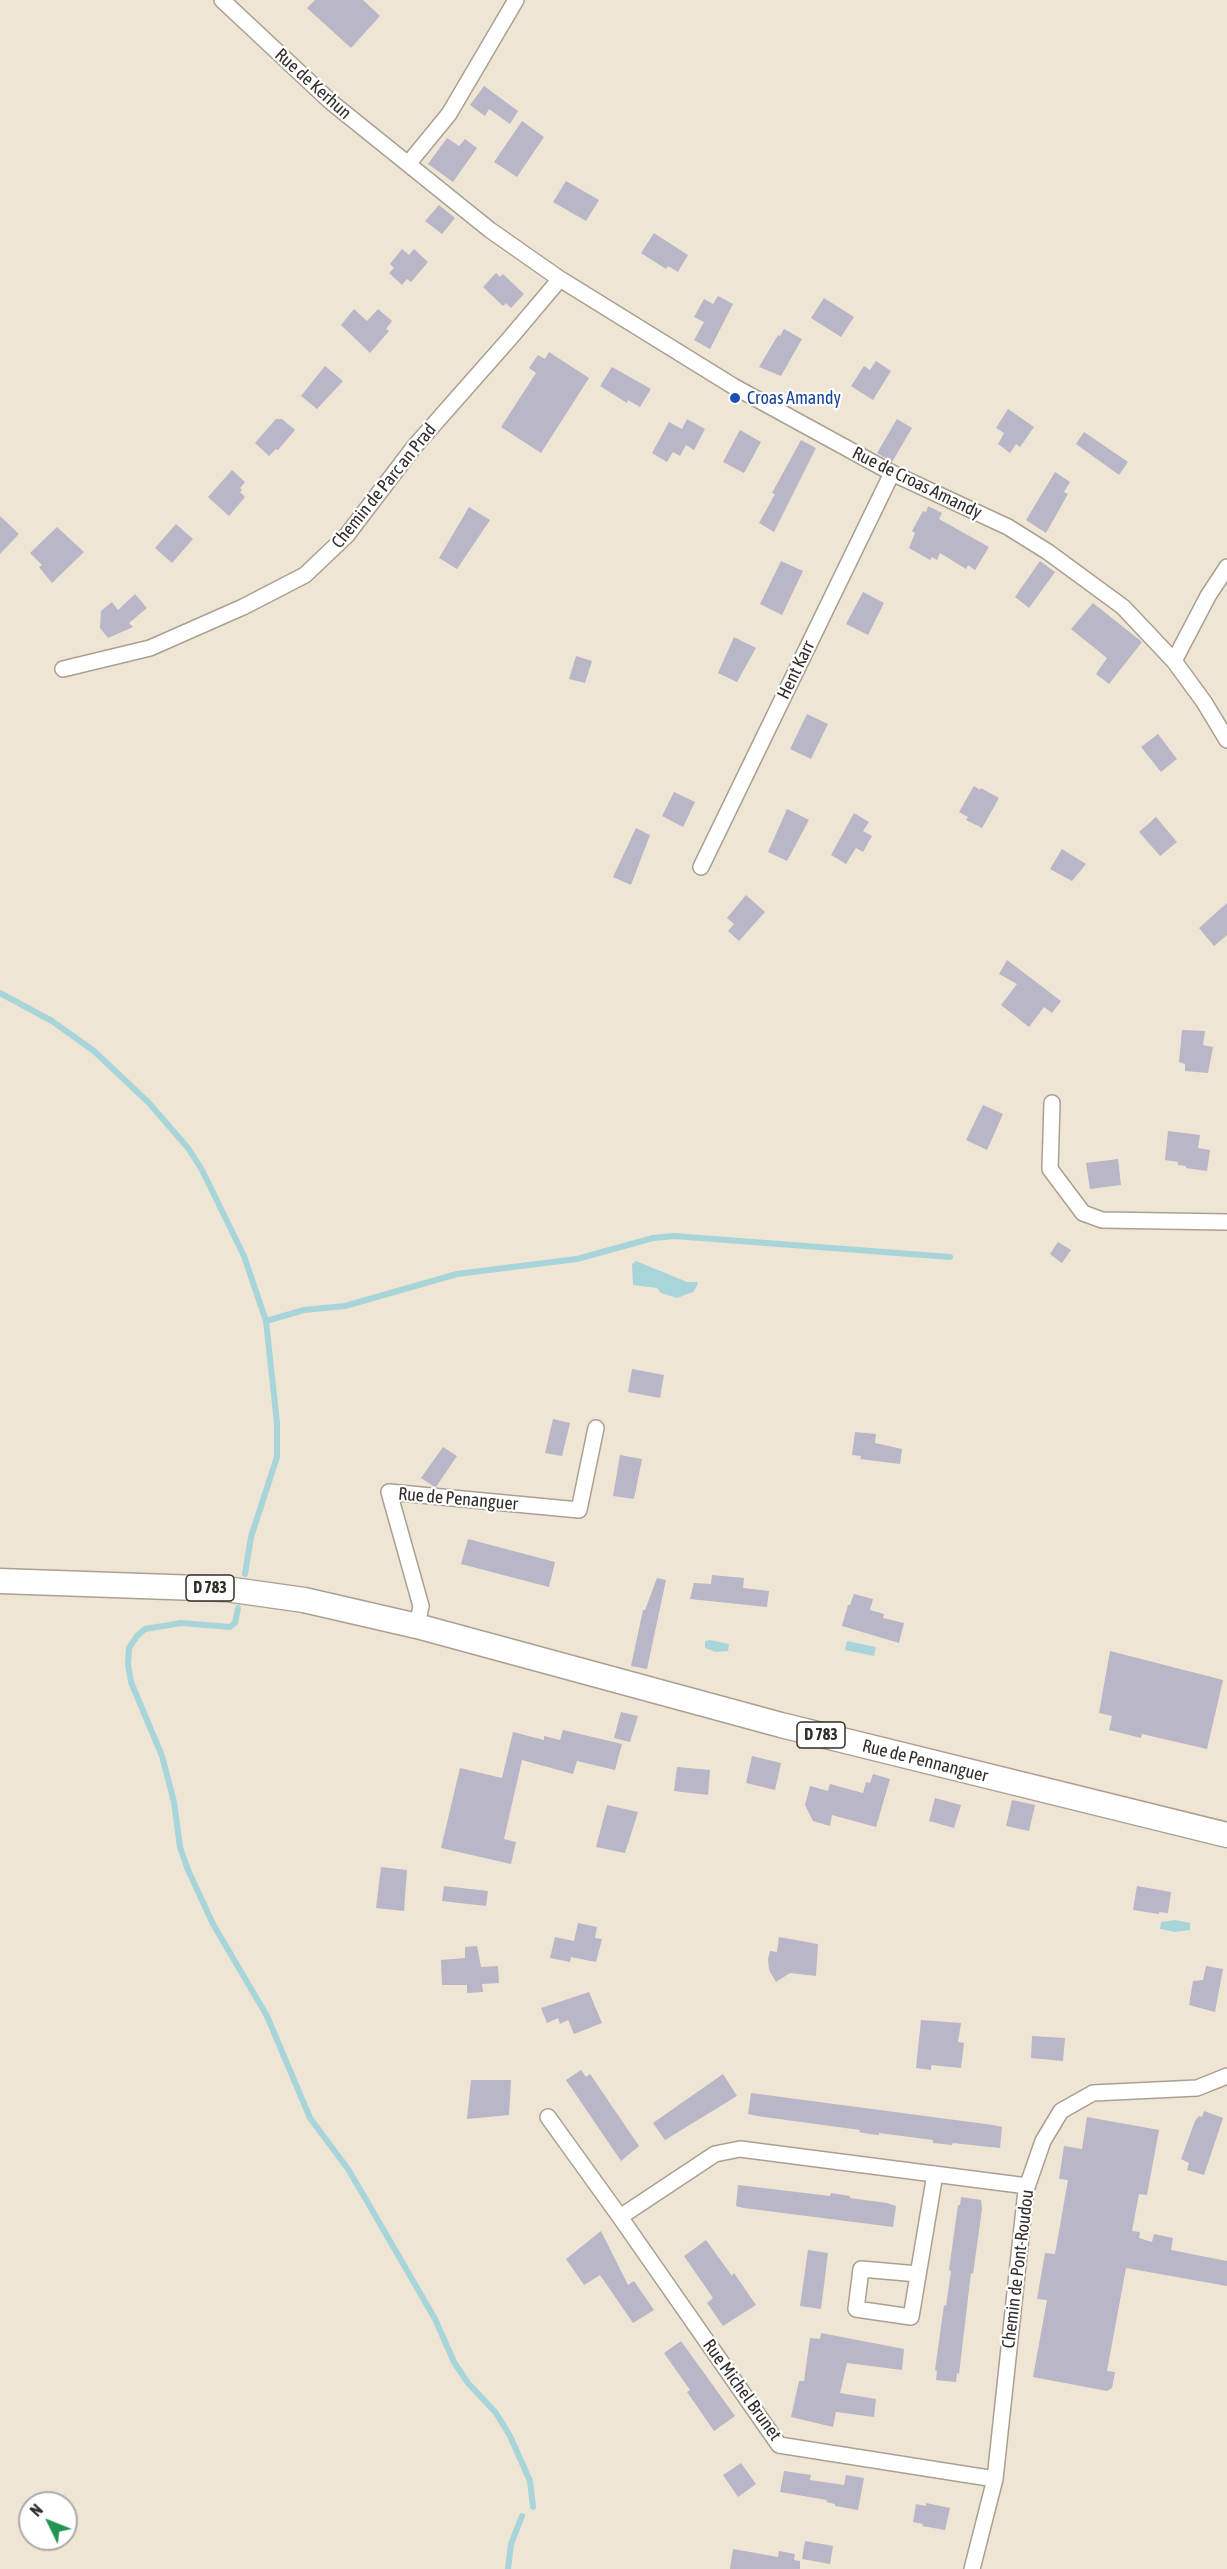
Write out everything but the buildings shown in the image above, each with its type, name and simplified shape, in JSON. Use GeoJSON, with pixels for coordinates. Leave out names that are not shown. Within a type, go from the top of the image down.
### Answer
{"type":"FeatureCollection","features":[{"type":"Feature","properties":{"kind":"main road","name":"D 783"},"geometry":{"type":"LineString","coordinates":[[0,1581],[226,1589],[304,1600],[417,1626]]}},
{"type":"Feature","properties":{"kind":"main road","name":"Rue de Pennanguer"},"geometry":{"type":"LineString","coordinates":[[417,1626],[781,1725],[1227,1835]]}},
{"type":"Feature","properties":{"kind":"street","name":"Rue de Kerhun"},"geometry":{"type":"LineString","coordinates":[[222,0],[331,102],[490,230],[560,279]]}},
{"type":"Feature","properties":{"kind":"street"},"geometry":{"type":"LineString","coordinates":[[408,164],[449,114],[516,0]]}},
{"type":"Feature","properties":{"kind":"street","name":"Rue de Croas Amandy"},"geometry":{"type":"LineString","coordinates":[[560,279],[733,386],[892,473],[1008,527],[1048,552],[1123,608],[1174,661],[1204,702],[1227,740]]}},
{"type":"Feature","properties":{"kind":"street","name":"Chemin de Parc an Prad"},"geometry":{"type":"LineString","coordinates":[[63,669],[150,648],[243,607],[305,575],[347,535],[414,447],[560,279]]}},
{"type":"Feature","properties":{"kind":"street","name":"Hent Karr"},"geometry":{"type":"LineString","coordinates":[[701,867],[892,473]]}},
{"type":"Feature","properties":{"kind":"street"},"geometry":{"type":"LineString","coordinates":[[1174,661],[1208,596],[1227,567]]}},
{"type":"Feature","properties":{"kind":"street"},"geometry":{"type":"LineString","coordinates":[[1052,1103],[1050,1169],[1083,1213],[1102,1220],[1227,1222]]}},
{"type":"Feature","properties":{"kind":"street","name":"Rue de Penanguer"},"geometry":{"type":"LineString","coordinates":[[417,1626],[421,1606],[389,1492],[579,1510],[597,1428]]}},
{"type":"Feature","properties":{"kind":"street","name":"Chemin de Pont-Roudou"},"geometry":{"type":"LineString","coordinates":[[972,2569],[995,2480],[1027,2186],[1043,2141],[1061,2111],[1093,2093],[1197,2088],[1227,2076]]}},
{"type":"Feature","properties":{"kind":"street","name":"Rue Michel Brunet"},"geometry":{"type":"LineString","coordinates":[[548,2117],[779,2445],[995,2480]]}},
{"type":"Feature","properties":{"kind":"street"},"geometry":{"type":"LineString","coordinates":[[620,2217],[715,2154],[740,2149],[1027,2186]]}},
{"type":"Feature","properties":{"kind":"street"},"geometry":{"type":"LineString","coordinates":[[918,2274],[861,2270],[856,2309],[911,2318],[935,2174]]}},
{"type":"Feature","properties":{"kind":"water"},"geometry":{"type":"Polygon","coordinates":[[[636,1261],[687,1282],[698,1282],[697,1286],[693,1292],[677,1298],[661,1293],[657,1288],[633,1285],[632,1264],[636,1261]]]}},
{"type":"Feature","properties":{"kind":"water"},"geometry":{"type":"Polygon","coordinates":[[[705,1641],[729,1644],[728,1651],[716,1652],[705,1648],[705,1641]]]}},
{"type":"Feature","properties":{"kind":"water"},"geometry":{"type":"Polygon","coordinates":[[[847,1641],[876,1647],[874,1656],[845,1650],[847,1641]]]}},
{"type":"Feature","properties":{"kind":"water"},"geometry":{"type":"Polygon","coordinates":[[[1175,1920],[1190,1923],[1190,1930],[1175,1932],[1160,1929],[1161,1922],[1175,1920]]]}},
{"type":"Feature","properties":{"kind":"waterway"},"geometry":{"type":"LineString","coordinates":[[0,993],[52,1021],[94,1051],[149,1103],[188,1148],[202,1170],[244,1256],[266,1321],[277,1423],[277,1457],[251,1537],[245,1574]]}},
{"type":"Feature","properties":{"kind":"waterway"},"geometry":{"type":"LineString","coordinates":[[266,1321],[304,1310],[345,1306],[457,1274],[577,1259],[653,1238],[674,1236],[950,1257]]}},
{"type":"Feature","properties":{"kind":"waterway"},"geometry":{"type":"LineString","coordinates":[[238,1608],[235,1623],[230,1627],[181,1623],[145,1629],[129,1648],[128,1664],[131,1682],[162,1756],[174,1802],[180,1847],[213,1924],[267,2016],[310,2118],[348,2169],[435,2319],[454,2362],[468,2383],[496,2413],[510,2436],[530,2481],[533,2507]]}},
{"type":"Feature","properties":{"kind":"waterway"},"geometry":{"type":"LineString","coordinates":[[508,2569],[511,2544],[522,2516]]}},
{"type":"Feature","properties":{"kind":"place","name":"Croas Amandy"},"geometry":{"type":"Point","coordinates":[735,398]}}]}
